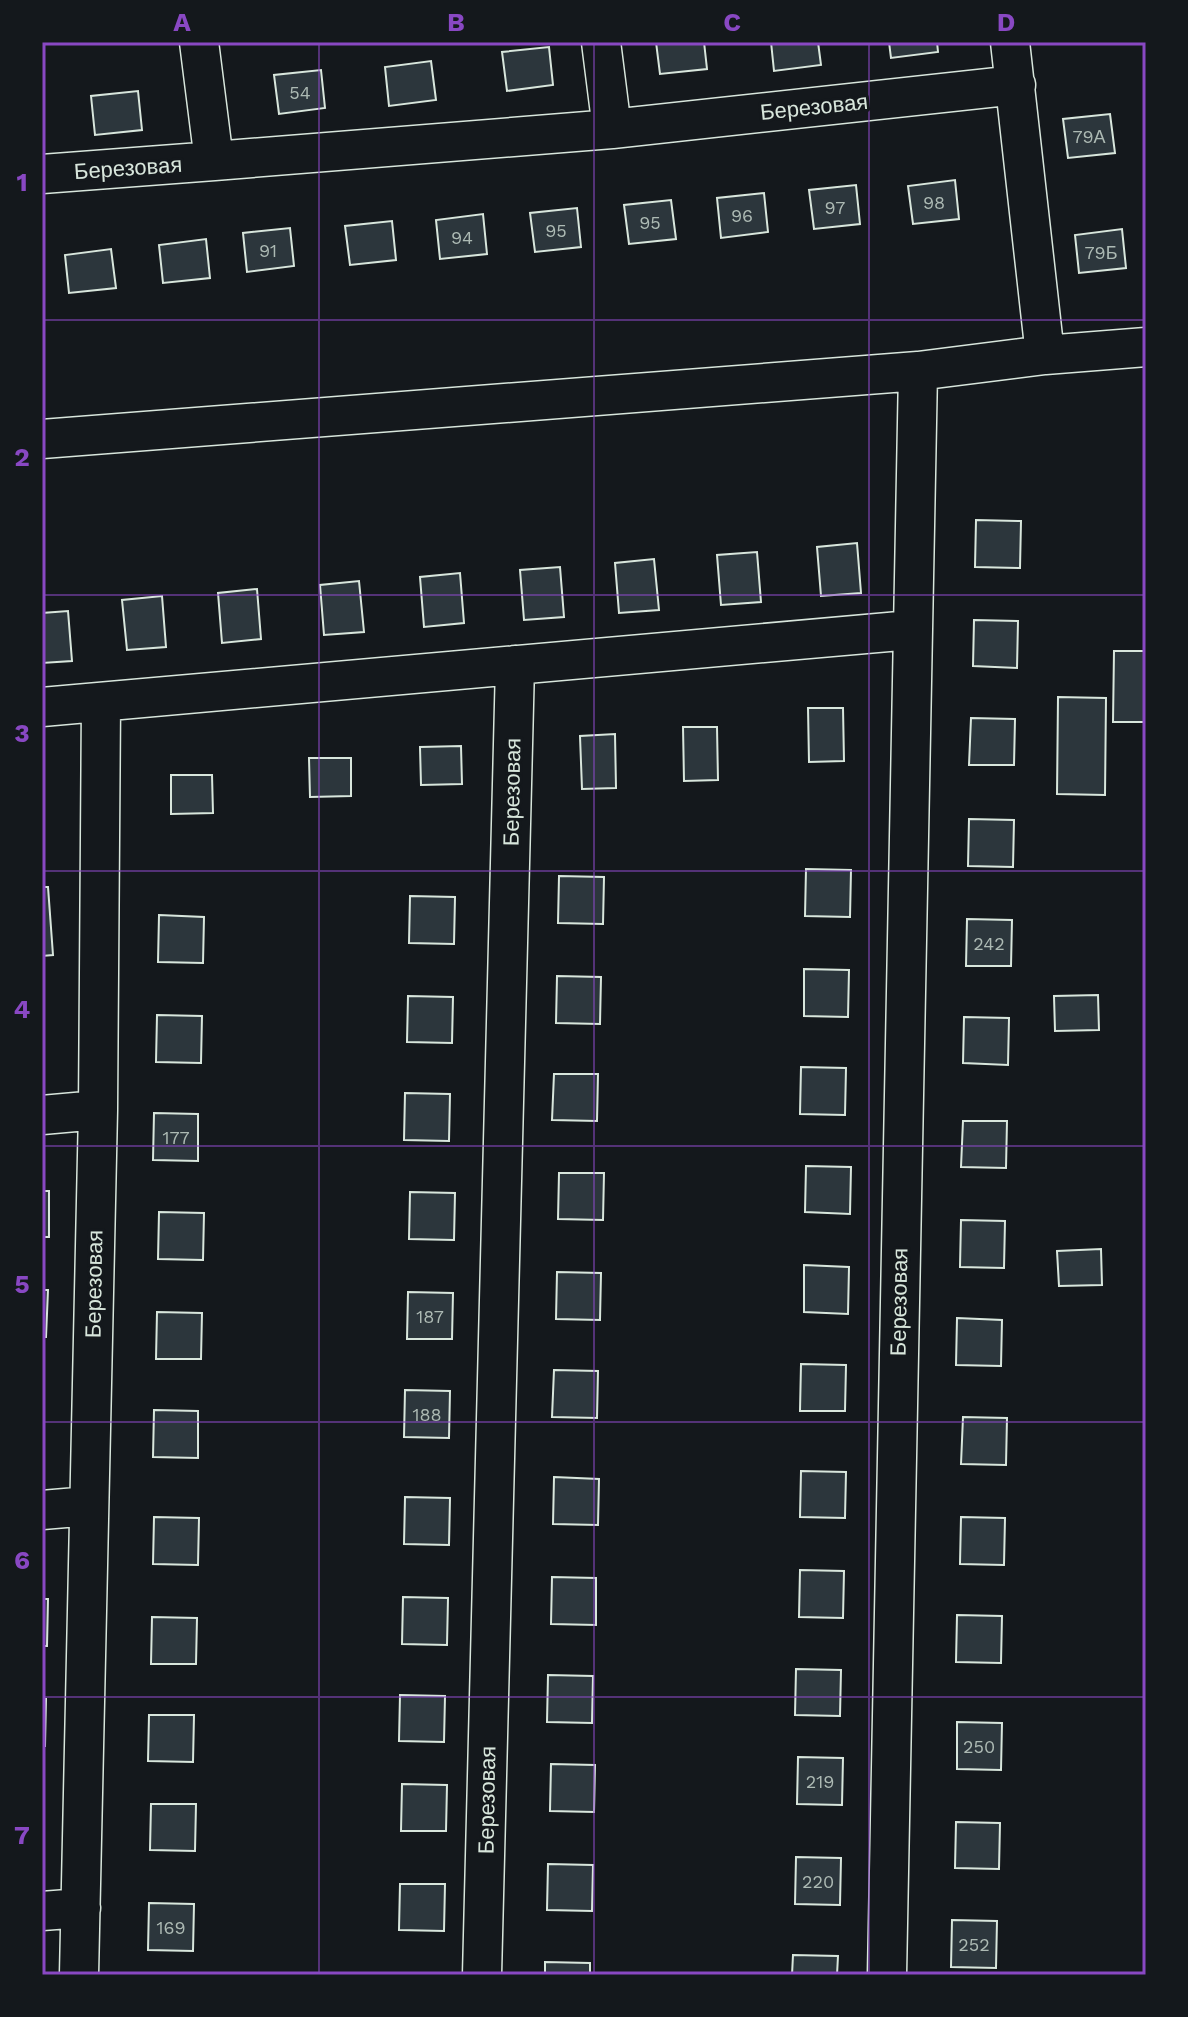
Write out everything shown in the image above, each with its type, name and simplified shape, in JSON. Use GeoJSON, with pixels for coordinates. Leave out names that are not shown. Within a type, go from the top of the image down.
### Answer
{"type":"FeatureCollection","features":[{"type":"Feature","properties":{"kind":"street","name":"Березовая"},"geometry":{"type":"LineString","coordinates":[[199,42],[214,161]]}},
{"type":"Feature","properties":{"kind":"street"},"geometry":{"type":"LineString","coordinates":[[601,42],[612,129]]}},
{"type":"Feature","properties":{"kind":"street"},"geometry":{"type":"LineString","coordinates":[[1010,42],[1045,355]]}},
{"type":"Feature","properties":{"kind":"street","name":"Березовая"},"geometry":{"type":"LineString","coordinates":[[42,174],[612,129],[1016,85]]}},
{"type":"Feature","properties":{"kind":"street"},"geometry":{"type":"LineString","coordinates":[[42,439],[918,371],[1045,355],[1146,347]]}},
{"type":"Feature","properties":{"kind":"street","name":"Березовая"},"geometry":{"type":"LineString","coordinates":[[887,1975],[918,371]]}},
{"type":"Feature","properties":{"kind":"street"},"geometry":{"type":"LineString","coordinates":[[42,707],[911,630]]}},
{"type":"Feature","properties":{"kind":"street","name":"Березовая"},"geometry":{"type":"LineString","coordinates":[[482,1975],[515,665]]}},
{"type":"Feature","properties":{"kind":"street","name":"Березовая"},"geometry":{"type":"LineString","coordinates":[[79,1975],[98,1110],[101,702]]}},
{"type":"Feature","properties":{"kind":"street"},"geometry":{"type":"LineString","coordinates":[[42,1115],[98,1110]]}},
{"type":"Feature","properties":{"kind":"street"},"geometry":{"type":"LineString","coordinates":[[42,1510],[89,1506]]}},
{"type":"Feature","properties":{"kind":"street"},"geometry":{"type":"LineString","coordinates":[[42,1911],[81,1908]]}},
{"type":"Feature","properties":{"kind":"building"},"geometry":{"type":"Polygon","coordinates":[[[656,42],[704,42],[707,69],[660,74],[656,42]]]}},
{"type":"Feature","properties":{"kind":"building"},"geometry":{"type":"Polygon","coordinates":[[[771,42],[818,42],[821,65],[774,71],[771,42]]]}},
{"type":"Feature","properties":{"kind":"building"},"geometry":{"type":"Polygon","coordinates":[[[889,42],[937,42],[938,52],[891,58],[889,42]]]}},
{"type":"Feature","properties":{"kind":"building"},"geometry":{"type":"Polygon","coordinates":[[[549,47],[553,85],[507,91],[502,52],[549,47]]]}},
{"type":"Feature","properties":{"kind":"building"},"geometry":{"type":"Polygon","coordinates":[[[431,61],[436,100],[389,106],[385,67],[431,61]]]}},
{"type":"Feature","properties":{"kind":"building"},"geometry":{"type":"Polygon","coordinates":[[[321,70],[325,108],[279,114],[274,75],[321,70]]]}},
{"type":"Feature","properties":{"kind":"building"},"geometry":{"type":"Polygon","coordinates":[[[138,91],[142,130],[95,135],[91,96],[138,91]]]}},
{"type":"Feature","properties":{"kind":"building"},"geometry":{"type":"Polygon","coordinates":[[[1110,114],[1115,153],[1068,158],[1063,119],[1110,114]]]}},
{"type":"Feature","properties":{"kind":"building"},"geometry":{"type":"Polygon","coordinates":[[[955,180],[959,219],[913,224],[908,186],[955,180]]]}},
{"type":"Feature","properties":{"kind":"building"},"geometry":{"type":"Polygon","coordinates":[[[856,185],[860,224],[814,229],[809,190],[856,185]]]}},
{"type":"Feature","properties":{"kind":"building"},"geometry":{"type":"Polygon","coordinates":[[[764,193],[768,232],[721,238],[717,198],[764,193]]]}},
{"type":"Feature","properties":{"kind":"building"},"geometry":{"type":"Polygon","coordinates":[[[671,200],[676,239],[629,244],[624,205],[671,200]]]}},
{"type":"Feature","properties":{"kind":"building"},"geometry":{"type":"Polygon","coordinates":[[[577,208],[581,247],[535,252],[530,213],[577,208]]]}},
{"type":"Feature","properties":{"kind":"building"},"geometry":{"type":"Polygon","coordinates":[[[483,214],[487,254],[440,259],[436,220],[483,214]]]}},
{"type":"Feature","properties":{"kind":"building"},"geometry":{"type":"Polygon","coordinates":[[[392,221],[396,260],[350,265],[345,226],[392,221]]]}},
{"type":"Feature","properties":{"kind":"building"},"geometry":{"type":"Polygon","coordinates":[[[290,228],[294,266],[247,272],[243,233],[290,228]]]}},
{"type":"Feature","properties":{"kind":"building"},"geometry":{"type":"Polygon","coordinates":[[[1122,229],[1126,268],[1079,273],[1075,235],[1122,229]]]}},
{"type":"Feature","properties":{"kind":"building"},"geometry":{"type":"Polygon","coordinates":[[[206,239],[210,278],[163,283],[159,245],[206,239]]]}},
{"type":"Feature","properties":{"kind":"building"},"geometry":{"type":"Polygon","coordinates":[[[111,249],[116,288],[69,293],[65,255],[111,249]]]}},
{"type":"Feature","properties":{"kind":"building"},"geometry":{"type":"Polygon","coordinates":[[[976,520],[1021,521],[1020,568],[975,567],[976,520]]]}},
{"type":"Feature","properties":{"kind":"building"},"geometry":{"type":"Polygon","coordinates":[[[857,543],[861,593],[821,596],[817,547],[857,543]]]}},
{"type":"Feature","properties":{"kind":"building"},"geometry":{"type":"Polygon","coordinates":[[[757,552],[761,602],[721,605],[717,555],[757,552]]]}},
{"type":"Feature","properties":{"kind":"building"},"geometry":{"type":"Polygon","coordinates":[[[654,559],[659,610],[619,613],[615,563],[654,559]]]}},
{"type":"Feature","properties":{"kind":"building"},"geometry":{"type":"Polygon","coordinates":[[[560,567],[564,617],[524,620],[520,570],[560,567]]]}},
{"type":"Feature","properties":{"kind":"building"},"geometry":{"type":"Polygon","coordinates":[[[460,573],[464,623],[424,627],[420,577],[460,573]]]}},
{"type":"Feature","properties":{"kind":"building"},"geometry":{"type":"Polygon","coordinates":[[[359,581],[364,632],[324,635],[320,585],[359,581]]]}},
{"type":"Feature","properties":{"kind":"building"},"geometry":{"type":"Polygon","coordinates":[[[257,589],[261,639],[222,643],[218,593],[257,589]]]}},
{"type":"Feature","properties":{"kind":"building"},"geometry":{"type":"Polygon","coordinates":[[[162,596],[166,647],[127,650],[122,600],[162,596]]]}},
{"type":"Feature","properties":{"kind":"building"},"geometry":{"type":"Polygon","coordinates":[[[68,611],[72,661],[42,663],[42,613],[68,611]]]}},
{"type":"Feature","properties":{"kind":"building"},"geometry":{"type":"Polygon","coordinates":[[[974,620],[1018,621],[1017,668],[973,666],[974,620]]]}},
{"type":"Feature","properties":{"kind":"building"},"geometry":{"type":"Polygon","coordinates":[[[1114,651],[1146,651],[1146,722],[1113,722],[1114,651]]]}},
{"type":"Feature","properties":{"kind":"building"},"geometry":{"type":"Polygon","coordinates":[[[1058,697],[1106,698],[1105,795],[1057,794],[1058,697]]]}},
{"type":"Feature","properties":{"kind":"building"},"geometry":{"type":"Polygon","coordinates":[[[808,708],[843,708],[844,761],[809,762],[808,708]]]}},
{"type":"Feature","properties":{"kind":"building"},"geometry":{"type":"Polygon","coordinates":[[[971,718],[1015,719],[1014,765],[969,765],[971,718]]]}},
{"type":"Feature","properties":{"kind":"building"},"geometry":{"type":"Polygon","coordinates":[[[683,727],[717,727],[718,780],[684,781],[683,727]]]}},
{"type":"Feature","properties":{"kind":"building"},"geometry":{"type":"Polygon","coordinates":[[[615,734],[616,788],[582,789],[580,736],[615,734]]]}},
{"type":"Feature","properties":{"kind":"building"},"geometry":{"type":"Polygon","coordinates":[[[461,746],[462,784],[421,785],[420,747],[461,746]]]}},
{"type":"Feature","properties":{"kind":"building"},"geometry":{"type":"Polygon","coordinates":[[[309,758],[351,758],[351,796],[310,797],[309,758]]]}},
{"type":"Feature","properties":{"kind":"building"},"geometry":{"type":"Polygon","coordinates":[[[171,775],[212,775],[213,813],[171,814],[171,775]]]}},
{"type":"Feature","properties":{"kind":"building"},"geometry":{"type":"Polygon","coordinates":[[[969,819],[1014,820],[1013,867],[968,866],[969,819]]]}},
{"type":"Feature","properties":{"kind":"building"},"geometry":{"type":"Polygon","coordinates":[[[806,869],[851,870],[850,917],[805,916],[806,869]]]}},
{"type":"Feature","properties":{"kind":"building"},"geometry":{"type":"Polygon","coordinates":[[[559,876],[604,877],[603,924],[558,923],[559,876]]]}},
{"type":"Feature","properties":{"kind":"building"},"geometry":{"type":"Polygon","coordinates":[[[42,887],[48,887],[53,955],[42,956],[42,887]]]}},
{"type":"Feature","properties":{"kind":"building"},"geometry":{"type":"Polygon","coordinates":[[[410,896],[455,897],[454,944],[409,943],[410,896]]]}},
{"type":"Feature","properties":{"kind":"building"},"geometry":{"type":"Polygon","coordinates":[[[159,915],[204,917],[203,963],[158,962],[159,915]]]}},
{"type":"Feature","properties":{"kind":"building"},"geometry":{"type":"Polygon","coordinates":[[[967,919],[1012,920],[1011,966],[966,966],[967,919]]]}},
{"type":"Feature","properties":{"kind":"building"},"geometry":{"type":"Polygon","coordinates":[[[804,969],[849,970],[848,1017],[804,1016],[804,969]]]}},
{"type":"Feature","properties":{"kind":"building"},"geometry":{"type":"Polygon","coordinates":[[[557,976],[601,977],[600,1024],[556,1023],[557,976]]]}},
{"type":"Feature","properties":{"kind":"building"},"geometry":{"type":"Polygon","coordinates":[[[1098,995],[1099,1030],[1055,1031],[1054,996],[1098,995]]]}},
{"type":"Feature","properties":{"kind":"building"},"geometry":{"type":"Polygon","coordinates":[[[408,996],[453,997],[452,1043],[407,1042],[408,996]]]}},
{"type":"Feature","properties":{"kind":"building"},"geometry":{"type":"Polygon","coordinates":[[[157,1015],[202,1016],[201,1063],[156,1062],[157,1015]]]}},
{"type":"Feature","properties":{"kind":"building"},"geometry":{"type":"Polygon","coordinates":[[[964,1017],[1009,1018],[1008,1065],[963,1063],[964,1017]]]}},
{"type":"Feature","properties":{"kind":"building"},"geometry":{"type":"Polygon","coordinates":[[[801,1067],[846,1068],[845,1115],[800,1114],[801,1067]]]}},
{"type":"Feature","properties":{"kind":"building"},"geometry":{"type":"Polygon","coordinates":[[[554,1074],[598,1074],[597,1121],[552,1120],[554,1074]]]}},
{"type":"Feature","properties":{"kind":"building"},"geometry":{"type":"Polygon","coordinates":[[[405,1093],[450,1094],[449,1141],[404,1140],[405,1093]]]}},
{"type":"Feature","properties":{"kind":"building"},"geometry":{"type":"Polygon","coordinates":[[[154,1113],[198,1114],[198,1161],[153,1160],[154,1113]]]}},
{"type":"Feature","properties":{"kind":"building"},"geometry":{"type":"Polygon","coordinates":[[[963,1121],[1007,1121],[1006,1168],[961,1167],[963,1121]]]}},
{"type":"Feature","properties":{"kind":"building"},"geometry":{"type":"Polygon","coordinates":[[[806,1166],[851,1167],[850,1214],[805,1212],[806,1166]]]}},
{"type":"Feature","properties":{"kind":"building"},"geometry":{"type":"Polygon","coordinates":[[[559,1173],[604,1173],[603,1220],[558,1219],[559,1173]]]}},
{"type":"Feature","properties":{"kind":"building"},"geometry":{"type":"Polygon","coordinates":[[[42,1191],[49,1191],[49,1237],[42,1237],[42,1191]]]}},
{"type":"Feature","properties":{"kind":"building"},"geometry":{"type":"Polygon","coordinates":[[[410,1192],[455,1193],[454,1240],[409,1239],[410,1192]]]}},
{"type":"Feature","properties":{"kind":"building"},"geometry":{"type":"Polygon","coordinates":[[[159,1212],[204,1213],[203,1260],[158,1259],[159,1212]]]}},
{"type":"Feature","properties":{"kind":"building"},"geometry":{"type":"Polygon","coordinates":[[[961,1220],[1005,1221],[1004,1268],[960,1267],[961,1220]]]}},
{"type":"Feature","properties":{"kind":"building"},"geometry":{"type":"Polygon","coordinates":[[[1101,1249],[1102,1285],[1059,1286],[1057,1251],[1101,1249]]]}},
{"type":"Feature","properties":{"kind":"building"},"geometry":{"type":"Polygon","coordinates":[[[804,1265],[849,1267],[848,1314],[804,1312],[804,1265]]]}},
{"type":"Feature","properties":{"kind":"building"},"geometry":{"type":"Polygon","coordinates":[[[557,1272],[601,1273],[600,1320],[556,1319],[557,1272]]]}},
{"type":"Feature","properties":{"kind":"building"},"geometry":{"type":"Polygon","coordinates":[[[42,1290],[48,1290],[46,1337],[42,1337],[42,1290]]]}},
{"type":"Feature","properties":{"kind":"building"},"geometry":{"type":"Polygon","coordinates":[[[408,1292],[453,1293],[452,1339],[407,1339],[408,1292]]]}},
{"type":"Feature","properties":{"kind":"building"},"geometry":{"type":"Polygon","coordinates":[[[157,1312],[202,1313],[201,1359],[156,1359],[157,1312]]]}},
{"type":"Feature","properties":{"kind":"building"},"geometry":{"type":"Polygon","coordinates":[[[957,1318],[1002,1320],[1001,1366],[956,1365],[957,1318]]]}},
{"type":"Feature","properties":{"kind":"building"},"geometry":{"type":"Polygon","coordinates":[[[801,1364],[846,1365],[845,1411],[800,1411],[801,1364]]]}},
{"type":"Feature","properties":{"kind":"building"},"geometry":{"type":"Polygon","coordinates":[[[554,1370],[598,1371],[597,1418],[552,1417],[554,1370]]]}},
{"type":"Feature","properties":{"kind":"building"},"geometry":{"type":"Polygon","coordinates":[[[405,1390],[450,1391],[449,1438],[404,1437],[405,1390]]]}},
{"type":"Feature","properties":{"kind":"building"},"geometry":{"type":"Polygon","coordinates":[[[154,1410],[198,1411],[198,1458],[153,1457],[154,1410]]]}},
{"type":"Feature","properties":{"kind":"building"},"geometry":{"type":"Polygon","coordinates":[[[963,1417],[1007,1418],[1006,1465],[961,1464],[963,1417]]]}},
{"type":"Feature","properties":{"kind":"building"},"geometry":{"type":"Polygon","coordinates":[[[801,1471],[846,1472],[845,1518],[800,1517],[801,1471]]]}},
{"type":"Feature","properties":{"kind":"building"},"geometry":{"type":"Polygon","coordinates":[[[554,1477],[599,1479],[598,1525],[553,1524],[554,1477]]]}},
{"type":"Feature","properties":{"kind":"building"},"geometry":{"type":"Polygon","coordinates":[[[405,1497],[450,1498],[449,1545],[404,1544],[405,1497]]]}},
{"type":"Feature","properties":{"kind":"building"},"geometry":{"type":"Polygon","coordinates":[[[154,1517],[199,1518],[198,1565],[153,1564],[154,1517]]]}},
{"type":"Feature","properties":{"kind":"building"},"geometry":{"type":"Polygon","coordinates":[[[961,1517],[1005,1518],[1004,1565],[960,1564],[961,1517]]]}},
{"type":"Feature","properties":{"kind":"building"},"geometry":{"type":"Polygon","coordinates":[[[800,1570],[844,1571],[843,1618],[799,1617],[800,1570]]]}},
{"type":"Feature","properties":{"kind":"building"},"geometry":{"type":"Polygon","coordinates":[[[552,1577],[596,1578],[596,1625],[551,1624],[552,1577]]]}},
{"type":"Feature","properties":{"kind":"building"},"geometry":{"type":"Polygon","coordinates":[[[403,1597],[448,1598],[447,1645],[402,1644],[403,1597]]]}},
{"type":"Feature","properties":{"kind":"building"},"geometry":{"type":"Polygon","coordinates":[[[42,1599],[48,1599],[47,1646],[42,1646],[42,1599]]]}},
{"type":"Feature","properties":{"kind":"building"},"geometry":{"type":"Polygon","coordinates":[[[957,1615],[1002,1616],[1001,1663],[956,1662],[957,1615]]]}},
{"type":"Feature","properties":{"kind":"building"},"geometry":{"type":"Polygon","coordinates":[[[152,1617],[197,1618],[196,1664],[151,1664],[152,1617]]]}},
{"type":"Feature","properties":{"kind":"building"},"geometry":{"type":"Polygon","coordinates":[[[796,1669],[841,1670],[840,1716],[795,1715],[796,1669]]]}},
{"type":"Feature","properties":{"kind":"building"},"geometry":{"type":"Polygon","coordinates":[[[548,1675],[593,1676],[592,1723],[547,1722],[548,1675]]]}},
{"type":"Feature","properties":{"kind":"building"},"geometry":{"type":"Polygon","coordinates":[[[400,1695],[445,1696],[444,1742],[399,1741],[400,1695]]]}},
{"type":"Feature","properties":{"kind":"building"},"geometry":{"type":"Polygon","coordinates":[[[42,1699],[46,1699],[45,1746],[42,1746],[42,1699]]]}},
{"type":"Feature","properties":{"kind":"building"},"geometry":{"type":"Polygon","coordinates":[[[149,1715],[194,1715],[193,1762],[148,1761],[149,1715]]]}},
{"type":"Feature","properties":{"kind":"building"},"geometry":{"type":"Polygon","coordinates":[[[957,1722],[1002,1723],[1001,1770],[957,1769],[957,1722]]]}},
{"type":"Feature","properties":{"kind":"building"},"geometry":{"type":"Polygon","coordinates":[[[798,1757],[843,1758],[842,1805],[797,1804],[798,1757]]]}},
{"type":"Feature","properties":{"kind":"building"},"geometry":{"type":"Polygon","coordinates":[[[551,1764],[595,1765],[594,1812],[550,1811],[551,1764]]]}},
{"type":"Feature","properties":{"kind":"building"},"geometry":{"type":"Polygon","coordinates":[[[402,1784],[447,1785],[446,1831],[401,1831],[402,1784]]]}},
{"type":"Feature","properties":{"kind":"building"},"geometry":{"type":"Polygon","coordinates":[[[151,1804],[196,1804],[195,1851],[150,1850],[151,1804]]]}},
{"type":"Feature","properties":{"kind":"building"},"geometry":{"type":"Polygon","coordinates":[[[956,1822],[1000,1823],[999,1869],[955,1868],[956,1822]]]}},
{"type":"Feature","properties":{"kind":"building"},"geometry":{"type":"Polygon","coordinates":[[[796,1857],[841,1858],[840,1905],[795,1904],[796,1857]]]}},
{"type":"Feature","properties":{"kind":"building"},"geometry":{"type":"Polygon","coordinates":[[[548,1864],[593,1865],[592,1911],[547,1910],[548,1864]]]}},
{"type":"Feature","properties":{"kind":"building"},"geometry":{"type":"Polygon","coordinates":[[[400,1884],[445,1884],[444,1931],[399,1930],[400,1884]]]}},
{"type":"Feature","properties":{"kind":"building"},"geometry":{"type":"Polygon","coordinates":[[[149,1903],[194,1904],[193,1951],[148,1950],[149,1903]]]}},
{"type":"Feature","properties":{"kind":"building"},"geometry":{"type":"Polygon","coordinates":[[[952,1920],[997,1921],[996,1968],[951,1967],[952,1920]]]}},
{"type":"Feature","properties":{"kind":"building"},"geometry":{"type":"Polygon","coordinates":[[[793,1955],[838,1956],[837,1975],[792,1975],[793,1955]]]}},
{"type":"Feature","properties":{"kind":"building"},"geometry":{"type":"Polygon","coordinates":[[[545,1962],[590,1963],[590,1975],[545,1975],[545,1962]]]}}]}
